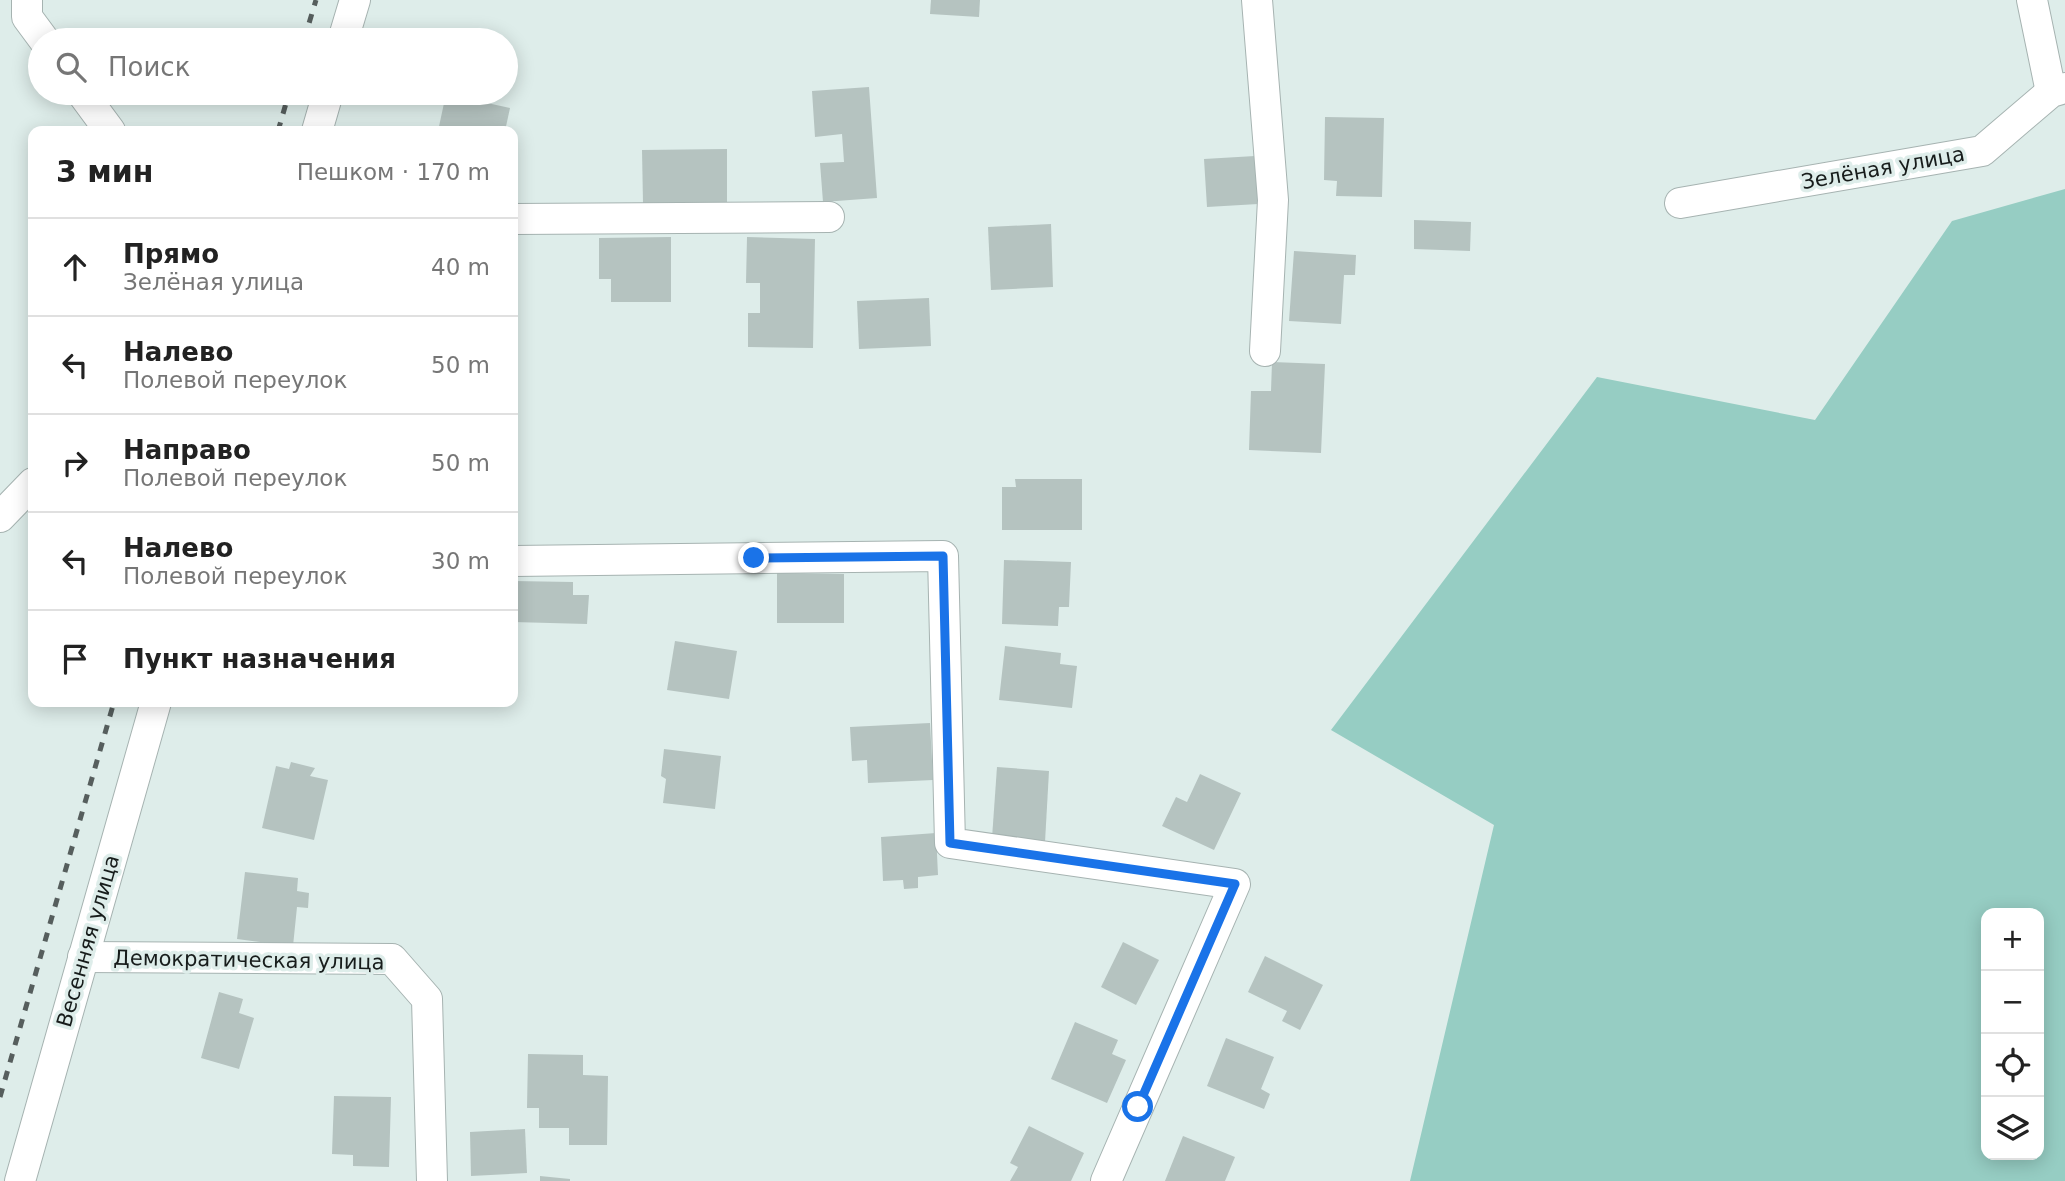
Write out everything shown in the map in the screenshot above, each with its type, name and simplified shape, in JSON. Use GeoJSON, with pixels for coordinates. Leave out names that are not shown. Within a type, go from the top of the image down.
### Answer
{"type":"FeatureCollection","features":[{"type":"Feature","properties":{"kind":"street"},"geometry":{"type":"LineString","coordinates":[[27,0],[27,17],[35,28]]}},
{"type":"Feature","properties":{"kind":"street"},"geometry":{"type":"LineString","coordinates":[[347,28],[355,0]]}},
{"type":"Feature","properties":{"kind":"street"},"geometry":{"type":"LineString","coordinates":[[1257,0],[1273,200],[1265,351]]}},
{"type":"Feature","properties":{"kind":"street"},"geometry":{"type":"LineString","coordinates":[[2032,0],[2058,90]]}},
{"type":"Feature","properties":{"kind":"street","name":"Зелёная улица"},"geometry":{"type":"LineString","coordinates":[[1680,203],[1982,151],[2058,90]]}},
{"type":"Feature","properties":{"kind":"street"},"geometry":{"type":"LineString","coordinates":[[91,105],[106,126]]}},
{"type":"Feature","properties":{"kind":"street"},"geometry":{"type":"LineString","coordinates":[[318,126],[325,105]]}},
{"type":"Feature","properties":{"kind":"street"},"geometry":{"type":"LineString","coordinates":[[518,219],[829,217]]}},
{"type":"Feature","properties":{"kind":"street"},"geometry":{"type":"LineString","coordinates":[[0,517],[28,488]]}},
{"type":"Feature","properties":{"kind":"street"},"geometry":{"type":"LineString","coordinates":[[518,561],[943,556],[950,843],[1235,884],[1106,1181]]}},
{"type":"Feature","properties":{"kind":"street","name":"Весенняя улица"},"geometry":{"type":"LineString","coordinates":[[20,1181],[155,707]]}},
{"type":"Feature","properties":{"kind":"street","name":"Демократическая улица"},"geometry":{"type":"LineString","coordinates":[[83,957],[392,959],[427,999],[432,1181]]}},
{"type":"Feature","properties":{"kind":"green space"},"geometry":{"type":"Polygon","coordinates":[[[2065,189],[2065,1181],[1410,1181],[1494,825],[1331,730],[1597,377],[1815,420],[1952,221],[2065,189]]]}},
{"type":"Feature","properties":{"kind":"building"},"geometry":{"type":"Polygon","coordinates":[[[931,0],[980,0],[979,17],[930,14],[931,0]]]}},
{"type":"Feature","properties":{"kind":"building"},"geometry":{"type":"Polygon","coordinates":[[[869,87],[877,198],[823,202],[820,163],[844,162],[842,134],[815,137],[812,91],[869,87]]]}},
{"type":"Feature","properties":{"kind":"building"},"geometry":{"type":"Polygon","coordinates":[[[444,105],[496,105],[510,108],[506,126],[439,126],[444,105]]]}},
{"type":"Feature","properties":{"kind":"building"},"geometry":{"type":"Polygon","coordinates":[[[1325,117],[1384,118],[1382,197],[1336,196],[1337,181],[1324,180],[1325,117]]]}},
{"type":"Feature","properties":{"kind":"building"},"geometry":{"type":"Polygon","coordinates":[[[727,149],[727,202],[643,203],[642,150],[727,149]]]}},
{"type":"Feature","properties":{"kind":"building"},"geometry":{"type":"Polygon","coordinates":[[[1255,156],[1258,204],[1207,207],[1204,159],[1255,156]]]}},
{"type":"Feature","properties":{"kind":"building"},"geometry":{"type":"Polygon","coordinates":[[[1414,220],[1471,222],[1470,251],[1414,249],[1414,220]]]}},
{"type":"Feature","properties":{"kind":"building"},"geometry":{"type":"Polygon","coordinates":[[[1051,224],[1053,287],[991,290],[988,227],[1051,224]]]}},
{"type":"Feature","properties":{"kind":"building"},"geometry":{"type":"Polygon","coordinates":[[[671,237],[671,302],[611,302],[611,279],[599,279],[599,238],[671,237]]]}},
{"type":"Feature","properties":{"kind":"building"},"geometry":{"type":"Polygon","coordinates":[[[747,237],[815,239],[813,348],[748,347],[748,313],[760,313],[760,283],[746,283],[747,237]]]}},
{"type":"Feature","properties":{"kind":"building"},"geometry":{"type":"Polygon","coordinates":[[[1294,251],[1356,255],[1355,275],[1344,275],[1341,324],[1289,321],[1294,251]]]}},
{"type":"Feature","properties":{"kind":"building"},"geometry":{"type":"Polygon","coordinates":[[[929,298],[931,346],[859,349],[857,301],[929,298]]]}},
{"type":"Feature","properties":{"kind":"building"},"geometry":{"type":"Polygon","coordinates":[[[1272,362],[1325,364],[1321,453],[1249,450],[1251,391],[1271,391],[1272,362]]]}},
{"type":"Feature","properties":{"kind":"building"},"geometry":{"type":"Polygon","coordinates":[[[1015,479],[1082,479],[1082,530],[1002,530],[1002,487],[1016,487],[1015,479]]]}},
{"type":"Feature","properties":{"kind":"building"},"geometry":{"type":"Polygon","coordinates":[[[1004,560],[1071,562],[1069,607],[1059,607],[1058,626],[1002,624],[1004,560]]]}},
{"type":"Feature","properties":{"kind":"building"},"geometry":{"type":"Polygon","coordinates":[[[777,573],[844,574],[844,623],[777,623],[777,573]]]}},
{"type":"Feature","properties":{"kind":"building"},"geometry":{"type":"Polygon","coordinates":[[[518,581],[573,582],[573,595],[589,595],[587,624],[518,622],[518,581]]]}},
{"type":"Feature","properties":{"kind":"building"},"geometry":{"type":"Polygon","coordinates":[[[675,641],[737,651],[729,699],[667,690],[675,641]]]}},
{"type":"Feature","properties":{"kind":"building"},"geometry":{"type":"Polygon","coordinates":[[[1005,646],[1061,653],[1060,664],[1077,666],[1072,708],[999,700],[1005,646]]]}},
{"type":"Feature","properties":{"kind":"building"},"geometry":{"type":"Polygon","coordinates":[[[930,723],[933,780],[868,783],[867,760],[852,761],[850,727],[930,723]]]}},
{"type":"Feature","properties":{"kind":"building"},"geometry":{"type":"Polygon","coordinates":[[[664,749],[721,756],[715,809],[663,803],[666,779],[661,776],[664,749]]]}},
{"type":"Feature","properties":{"kind":"building"},"geometry":{"type":"Polygon","coordinates":[[[291,762],[315,768],[310,776],[328,780],[314,840],[262,828],[276,766],[289,769],[291,762]]]}},
{"type":"Feature","properties":{"kind":"building"},"geometry":{"type":"Polygon","coordinates":[[[997,767],[1049,771],[1045,842],[992,838],[997,767]]]}},
{"type":"Feature","properties":{"kind":"building"},"geometry":{"type":"Polygon","coordinates":[[[1200,774],[1241,793],[1214,850],[1162,826],[1176,797],[1187,802],[1200,774]]]}},
{"type":"Feature","properties":{"kind":"building"},"geometry":{"type":"Polygon","coordinates":[[[936,833],[938,875],[918,877],[918,888],[904,889],[903,880],[883,881],[881,837],[936,833]]]}},
{"type":"Feature","properties":{"kind":"building"},"geometry":{"type":"Polygon","coordinates":[[[245,872],[298,878],[297,891],[309,893],[308,908],[297,907],[293,946],[237,939],[245,872]]]}},
{"type":"Feature","properties":{"kind":"building"},"geometry":{"type":"Polygon","coordinates":[[[1123,942],[1159,960],[1136,1005],[1101,987],[1123,942]]]}},
{"type":"Feature","properties":{"kind":"building"},"geometry":{"type":"Polygon","coordinates":[[[1265,956],[1323,985],[1300,1030],[1282,1021],[1287,1011],[1248,992],[1265,956]]]}},
{"type":"Feature","properties":{"kind":"building"},"geometry":{"type":"Polygon","coordinates":[[[219,992],[243,999],[239,1013],[254,1018],[239,1069],[201,1058],[219,992]]]}},
{"type":"Feature","properties":{"kind":"building"},"geometry":{"type":"Polygon","coordinates":[[[1075,1022],[1118,1040],[1112,1054],[1126,1060],[1107,1103],[1051,1079],[1075,1022]]]}},
{"type":"Feature","properties":{"kind":"building"},"geometry":{"type":"Polygon","coordinates":[[[1226,1038],[1274,1057],[1261,1089],[1270,1094],[1264,1109],[1207,1086],[1226,1038]]]}},
{"type":"Feature","properties":{"kind":"building"},"geometry":{"type":"Polygon","coordinates":[[[528,1054],[583,1055],[583,1075],[608,1076],[607,1145],[569,1145],[569,1128],[539,1128],[539,1108],[527,1108],[528,1054]]]}},
{"type":"Feature","properties":{"kind":"building"},"geometry":{"type":"Polygon","coordinates":[[[334,1096],[391,1097],[389,1167],[353,1166],[353,1155],[332,1154],[334,1096]]]}},
{"type":"Feature","properties":{"kind":"building"},"geometry":{"type":"Polygon","coordinates":[[[1029,1126],[1084,1153],[1071,1181],[1010,1181],[1018,1167],[1010,1163],[1029,1126]]]}},
{"type":"Feature","properties":{"kind":"building"},"geometry":{"type":"Polygon","coordinates":[[[525,1129],[527,1173],[471,1176],[470,1132],[525,1129]]]}},
{"type":"Feature","properties":{"kind":"building"},"geometry":{"type":"Polygon","coordinates":[[[1183,1136],[1235,1157],[1225,1181],[1165,1181],[1183,1136]]]}},
{"type":"Feature","properties":{"kind":"building"},"geometry":{"type":"Polygon","coordinates":[[[540,1176],[570,1179],[570,1181],[540,1181],[540,1176]]]}},
{"type":"Feature","properties":{"kind":"railway"},"geometry":{"type":"LineString","coordinates":[[308,28],[316,0]]}},
{"type":"Feature","properties":{"kind":"railway"},"geometry":{"type":"LineString","coordinates":[[279,126],[286,105]]}},
{"type":"Feature","properties":{"kind":"railway"},"geometry":{"type":"LineString","coordinates":[[0,1097],[113,707]]}},
{"type":"Feature","properties":{"kind":"route"},"geometry":{"type":"LineString","coordinates":[[754,558],[943,556],[950,843],[1235,884],[1138,1107]]}}]}
